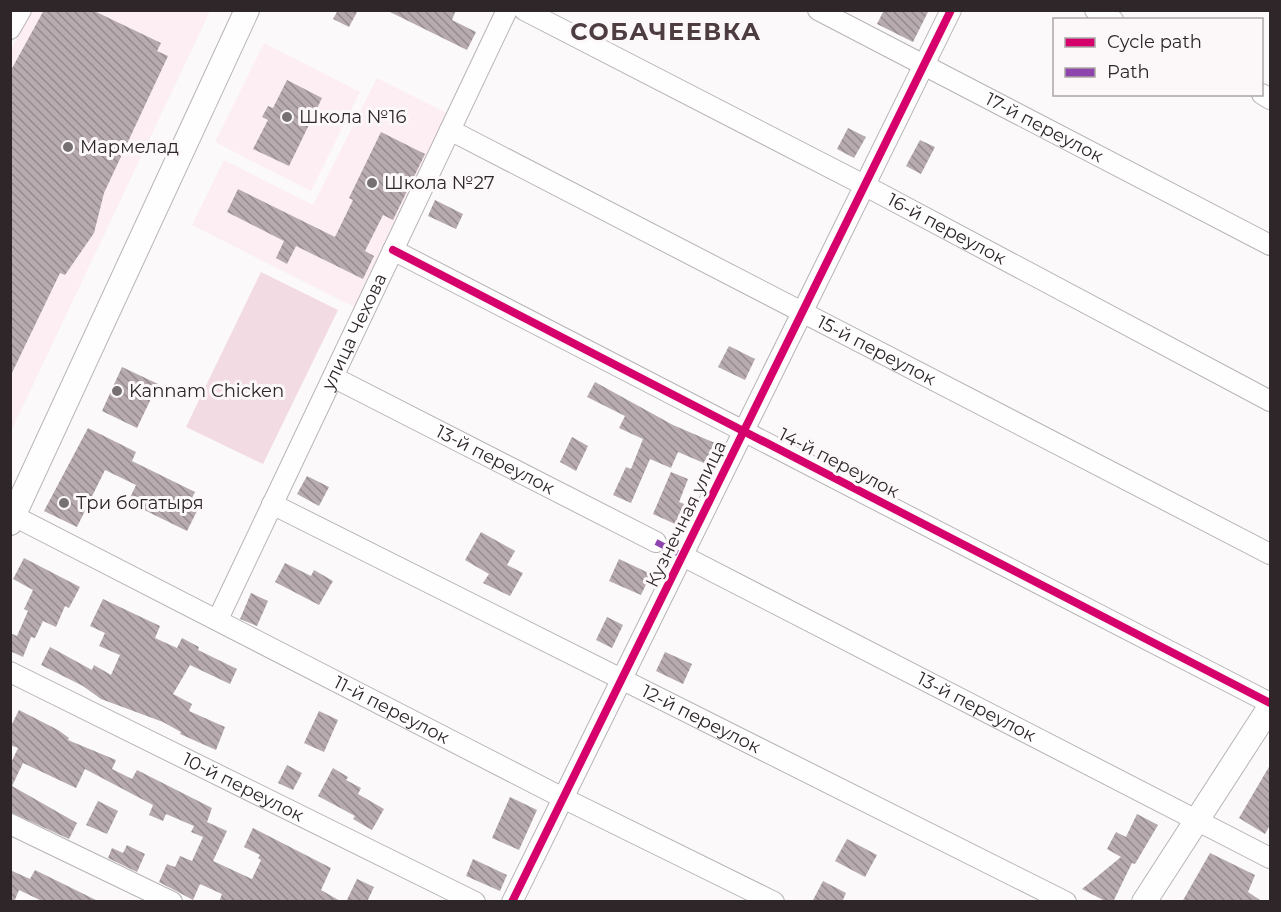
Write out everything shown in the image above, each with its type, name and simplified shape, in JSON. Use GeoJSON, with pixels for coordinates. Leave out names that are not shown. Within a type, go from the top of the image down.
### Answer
{"type":"FeatureCollection","features":[{"type":"Feature","properties":{"kind":"main road"},"geometry":{"type":"LineString","coordinates":[[12,517],[247,10]]}},
{"type":"Feature","properties":{"kind":"main road"},"geometry":{"type":"LineString","coordinates":[[1144,902],[1270,705]]}},
{"type":"Feature","properties":{"kind":"street"},"geometry":{"type":"LineString","coordinates":[[10,29],[21,10]]}},
{"type":"Feature","properties":{"kind":"street","name":"улица Чехова"},"geometry":{"type":"LineString","coordinates":[[218,619],[507,10]]}},
{"type":"Feature","properties":{"kind":"street","name":"16-й переулок"},"geometry":{"type":"LineString","coordinates":[[524,10],[865,185],[1270,401]]}},
{"type":"Feature","properties":{"kind":"street","name":"17-й переулок"},"geometry":{"type":"LineString","coordinates":[[818,10],[1270,244]]}},
{"type":"Feature","properties":{"kind":"street","name":"Кузнечная улица"},"geometry":{"type":"LineString","coordinates":[[512,902],[951,10]]}},
{"type":"Feature","properties":{"kind":"street"},"geometry":{"type":"LineString","coordinates":[[1095,10],[1109,18]]}},
{"type":"Feature","properties":{"kind":"street","name":"15-й переулок"},"geometry":{"type":"LineString","coordinates":[[450,130],[1270,554]]}},
{"type":"Feature","properties":{"kind":"street","name":"14-й переулок"},"geometry":{"type":"LineString","coordinates":[[393,250],[1270,705]]}},
{"type":"Feature","properties":{"kind":"street","name":"13-й переулок"},"geometry":{"type":"LineString","coordinates":[[333,377],[656,542]]}},
{"type":"Feature","properties":{"kind":"street","name":"12-й переулок"},"geometry":{"type":"LineString","coordinates":[[272,504],[1066,902]]}},
{"type":"Feature","properties":{"kind":"street","name":"11-й переулок"},"geometry":{"type":"LineString","coordinates":[[12,517],[218,619],[563,798],[774,902]]}},
{"type":"Feature","properties":{"kind":"street","name":"13-й переулок"},"geometry":{"type":"LineString","coordinates":[[682,556],[1270,858]]}},
{"type":"Feature","properties":{"kind":"street","name":"10-й переулок"},"geometry":{"type":"LineString","coordinates":[[10,672],[475,902]]}},
{"type":"Feature","properties":{"kind":"street"},"geometry":{"type":"LineString","coordinates":[[10,824],[172,902]]}},
{"type":"Feature","properties":{"kind":"shaded area","name":"Мармелад"},"geometry":{"type":"Polygon","coordinates":[[[31,11],[210,11],[11,431],[11,50],[31,11]]]}},
{"type":"Feature","properties":{"kind":"shaded area","name":"Школа №16"},"geometry":{"type":"Polygon","coordinates":[[[264,43],[360,92],[311,191],[215,142],[264,43]]]}},
{"type":"Feature","properties":{"kind":"shaded area","name":"Школа №27"},"geometry":{"type":"Polygon","coordinates":[[[377,78],[453,116],[356,308],[192,225],[224,160],[313,205],[377,78]]]}},
{"type":"Feature","properties":{"kind":"shaded area"},"geometry":{"type":"Polygon","coordinates":[[[261,272],[338,310],[263,464],[186,427],[261,272]]]}},
{"type":"Feature","properties":{"kind":"building","name":"Мармелад"},"geometry":{"type":"Polygon","coordinates":[[[44,10],[92,10],[161,43],[157,51],[168,56],[104,193],[94,233],[65,275],[60,273],[10,377],[10,72],[44,10]]]}},
{"type":"Feature","properties":{"kind":"building"},"geometry":{"type":"Polygon","coordinates":[[[338,10],[358,10],[349,27],[333,19],[338,10]]]}},
{"type":"Feature","properties":{"kind":"building"},"geometry":{"type":"Polygon","coordinates":[[[386,10],[456,10],[452,20],[476,32],[467,50],[386,10]]]}},
{"type":"Feature","properties":{"kind":"building"},"geometry":{"type":"Polygon","coordinates":[[[884,10],[929,10],[913,42],[877,24],[884,10]]]}},
{"type":"Feature","properties":{"kind":"building"},"geometry":{"type":"Polygon","coordinates":[[[287,80],[322,98],[289,166],[253,149],[268,120],[262,117],[268,106],[273,108],[287,80]]]}},
{"type":"Feature","properties":{"kind":"building"},"geometry":{"type":"Polygon","coordinates":[[[848,128],[866,137],[854,158],[837,149],[848,128]]]}},
{"type":"Feature","properties":{"kind":"building"},"geometry":{"type":"Polygon","coordinates":[[[381,132],[425,154],[393,220],[383,215],[365,251],[374,256],[363,279],[296,246],[287,264],[276,258],[284,241],[227,212],[238,189],[335,237],[353,200],[349,198],[381,132]]]}},
{"type":"Feature","properties":{"kind":"building"},"geometry":{"type":"Polygon","coordinates":[[[920,140],[935,147],[921,174],[906,166],[920,140]]]}},
{"type":"Feature","properties":{"kind":"building"},"geometry":{"type":"Polygon","coordinates":[[[435,200],[463,214],[456,229],[428,216],[435,200]]]}},
{"type":"Feature","properties":{"kind":"building"},"geometry":{"type":"Polygon","coordinates":[[[729,346],[755,359],[745,380],[718,367],[729,346]]]}},
{"type":"Feature","properties":{"kind":"building"},"geometry":{"type":"Polygon","coordinates":[[[122,367],[158,384],[137,428],[102,411],[122,367]]]}},
{"type":"Feature","properties":{"kind":"building"},"geometry":{"type":"Polygon","coordinates":[[[595,382],[673,425],[715,443],[706,464],[678,452],[671,468],[650,459],[631,503],[613,495],[626,467],[631,469],[643,439],[619,428],[625,416],[587,397],[595,382]]]}},
{"type":"Feature","properties":{"kind":"building"},"geometry":{"type":"Polygon","coordinates":[[[88,428],[136,452],[132,461],[195,492],[189,504],[198,509],[187,531],[128,502],[136,485],[105,470],[77,527],[44,511],[88,428]]]}},
{"type":"Feature","properties":{"kind":"building"},"geometry":{"type":"Polygon","coordinates":[[[572,437],[588,446],[576,471],[560,462],[572,437]]]}},
{"type":"Feature","properties":{"kind":"building"},"geometry":{"type":"Polygon","coordinates":[[[671,472],[688,479],[679,502],[684,504],[675,524],[653,514],[671,472]]]}},
{"type":"Feature","properties":{"kind":"building"},"geometry":{"type":"Polygon","coordinates":[[[307,476],[329,487],[319,506],[297,494],[307,476]]]}},
{"type":"Feature","properties":{"kind":"building"},"geometry":{"type":"Polygon","coordinates":[[[481,532],[515,551],[507,565],[523,573],[510,596],[483,583],[489,574],[465,560],[481,532]]]}},
{"type":"Feature","properties":{"kind":"building"},"geometry":{"type":"Polygon","coordinates":[[[24,558],[80,587],[69,608],[65,606],[56,627],[43,621],[35,638],[31,637],[23,657],[10,651],[10,633],[17,636],[28,611],[24,609],[33,590],[13,579],[24,558]]]}},
{"type":"Feature","properties":{"kind":"building"},"geometry":{"type":"Polygon","coordinates":[[[619,559],[651,574],[641,595],[609,581],[619,559]]]}},
{"type":"Feature","properties":{"kind":"building"},"geometry":{"type":"Polygon","coordinates":[[[285,563],[311,576],[314,570],[333,581],[319,605],[275,582],[285,563]]]}},
{"type":"Feature","properties":{"kind":"building"},"geometry":{"type":"Polygon","coordinates":[[[251,593],[268,601],[257,626],[240,619],[251,593]]]}},
{"type":"Feature","properties":{"kind":"building"},"geometry":{"type":"Polygon","coordinates":[[[103,599],[160,626],[155,638],[177,648],[182,638],[199,647],[198,650],[237,669],[230,684],[190,665],[173,694],[192,704],[189,711],[225,727],[216,750],[180,734],[181,732],[163,722],[101,699],[83,686],[41,665],[50,647],[92,670],[94,665],[111,675],[120,655],[99,646],[105,633],[90,626],[103,599]]]}},
{"type":"Feature","properties":{"kind":"building"},"geometry":{"type":"Polygon","coordinates":[[[607,617],[623,625],[612,648],[596,640],[607,617]]]}},
{"type":"Feature","properties":{"kind":"building"},"geometry":{"type":"Polygon","coordinates":[[[665,652],[692,664],[683,684],[656,671],[665,652]]]}},
{"type":"Feature","properties":{"kind":"building"},"geometry":{"type":"Polygon","coordinates":[[[19,710],[58,730],[69,738],[68,740],[116,760],[112,769],[132,779],[137,770],[212,808],[207,822],[227,831],[213,861],[252,879],[261,860],[258,858],[260,855],[244,847],[253,828],[331,868],[321,890],[342,902],[219,902],[222,894],[200,884],[193,900],[159,882],[167,864],[175,867],[180,856],[192,861],[203,837],[191,832],[194,826],[166,814],[163,821],[149,815],[153,805],[85,769],[76,788],[23,763],[12,786],[77,823],[69,839],[10,812],[10,765],[18,748],[10,745],[10,728],[19,710]]]}},
{"type":"Feature","properties":{"kind":"building"},"geometry":{"type":"Polygon","coordinates":[[[319,711],[338,720],[324,752],[304,743],[319,711]]]}},
{"type":"Feature","properties":{"kind":"building"},"geometry":{"type":"Polygon","coordinates":[[[287,765],[302,773],[293,790],[278,783],[287,765]]]}},
{"type":"Feature","properties":{"kind":"building"},"geometry":{"type":"Polygon","coordinates":[[[1270,765],[1270,825],[1265,834],[1239,818],[1270,765]]]}},
{"type":"Feature","properties":{"kind":"building"},"geometry":{"type":"Polygon","coordinates":[[[333,768],[348,777],[346,780],[361,788],[358,794],[384,809],[372,830],[353,819],[355,816],[318,796],[333,768]]]}},
{"type":"Feature","properties":{"kind":"building"},"geometry":{"type":"Polygon","coordinates":[[[510,797],[537,810],[519,850],[492,838],[510,797]]]}},
{"type":"Feature","properties":{"kind":"building"},"geometry":{"type":"Polygon","coordinates":[[[98,801],[118,811],[107,834],[86,825],[98,801]]]}},
{"type":"Feature","properties":{"kind":"building"},"geometry":{"type":"Polygon","coordinates":[[[1137,814],[1158,825],[1135,864],[1132,863],[1113,902],[1107,902],[1082,889],[1121,857],[1107,849],[1116,832],[1126,837],[1137,814]]]}},
{"type":"Feature","properties":{"kind":"building"},"geometry":{"type":"Polygon","coordinates":[[[847,839],[877,855],[865,877],[835,861],[847,839]]]}},
{"type":"Feature","properties":{"kind":"building"},"geometry":{"type":"Polygon","coordinates":[[[127,845],[145,854],[137,872],[108,858],[112,848],[123,853],[127,845]]]}},
{"type":"Feature","properties":{"kind":"building"},"geometry":{"type":"Polygon","coordinates":[[[1210,853],[1255,875],[1248,892],[1263,902],[1182,902],[1210,853]]]}},
{"type":"Feature","properties":{"kind":"building"},"geometry":{"type":"Polygon","coordinates":[[[473,859],[507,875],[500,891],[466,876],[473,859]]]}},
{"type":"Feature","properties":{"kind":"building"},"geometry":{"type":"Polygon","coordinates":[[[10,870],[30,879],[35,870],[100,902],[44,902],[19,890],[14,902],[10,902],[10,870]]]}},
{"type":"Feature","properties":{"kind":"building"},"geometry":{"type":"Polygon","coordinates":[[[357,879],[374,887],[367,902],[346,902],[357,879]]]}},
{"type":"Feature","properties":{"kind":"building"},"geometry":{"type":"Polygon","coordinates":[[[823,881],[846,893],[842,902],[812,902],[823,881]]]}},
{"type":"Feature","properties":{"kind":"tram line"},"geometry":{"type":"LineString","coordinates":[[508,902],[947,10]]}},
{"type":"Feature","properties":{"kind":"marked path"},"geometry":{"type":"LineString","coordinates":[[656,542],[683,556]]}},
{"type":"Feature","properties":{"kind":"cycle path"},"geometry":{"type":"LineString","coordinates":[[512,902],[951,10]]}},
{"type":"Feature","properties":{"kind":"cycle path"},"geometry":{"type":"LineString","coordinates":[[393,250],[1270,703]]}},
{"type":"Feature","properties":{"kind":"place","name":"Школа №16"},"geometry":{"type":"Point","coordinates":[287,117]}},
{"type":"Feature","properties":{"kind":"place","name":"Мармелад"},"geometry":{"type":"Point","coordinates":[68,147]}},
{"type":"Feature","properties":{"kind":"place","name":"Школа №27"},"geometry":{"type":"Point","coordinates":[372,183]}},
{"type":"Feature","properties":{"kind":"place","name":"Kannam Chicken"},"geometry":{"type":"Point","coordinates":[117,391]}},
{"type":"Feature","properties":{"kind":"place","name":"Три богатыря"},"geometry":{"type":"Point","coordinates":[64,503]}},
{"type":"Feature","properties":{"kind":"district","name":"СОБАЧЕЕВКА"},"geometry":{"type":"Point","coordinates":[666,32]}}]}
